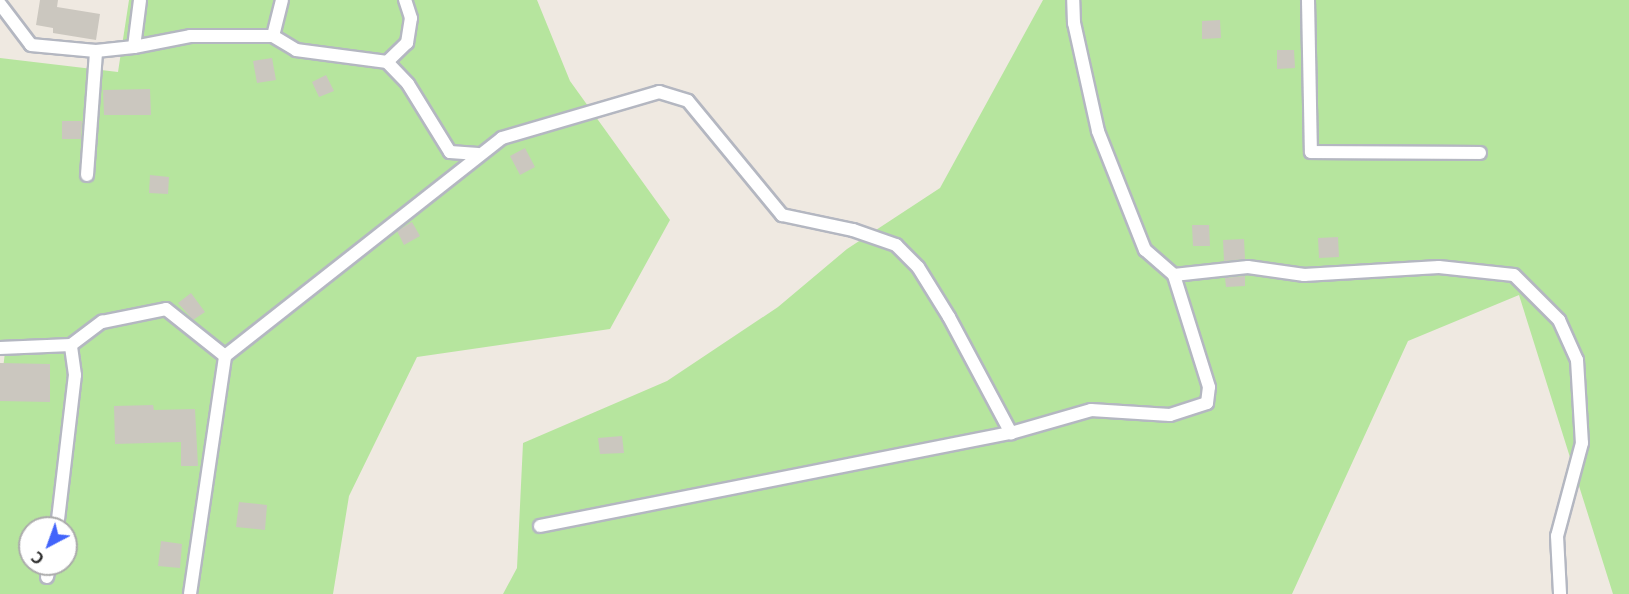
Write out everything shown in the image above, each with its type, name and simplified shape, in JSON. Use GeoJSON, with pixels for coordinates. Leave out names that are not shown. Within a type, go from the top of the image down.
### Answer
{"type":"FeatureCollection","features":[{"type":"Feature","properties":{"kind":"lane"},"geometry":{"type":"LineString","coordinates":[[134,47],[140,0]]}},
{"type":"Feature","properties":{"kind":"lane"},"geometry":{"type":"LineString","coordinates":[[273,36],[282,0]]}},
{"type":"Feature","properties":{"kind":"lane"},"geometry":{"type":"LineString","coordinates":[[387,62],[407,43],[411,18],[405,0]]}},
{"type":"Feature","properties":{"kind":"lane"},"geometry":{"type":"LineString","coordinates":[[540,526],[1011,433],[1091,410],[1170,415],[1206,403],[1209,387],[1174,275],[1145,250],[1098,131],[1074,23],[1073,0]]}},
{"type":"Feature","properties":{"kind":"lane"},"geometry":{"type":"LineString","coordinates":[[1308,0],[1311,152],[1480,153]]}},
{"type":"Feature","properties":{"kind":"lane"},"geometry":{"type":"LineString","coordinates":[[0,4],[31,45],[96,51],[134,47],[190,36],[273,36],[296,50],[387,62],[408,84],[450,152],[478,154]]}},
{"type":"Feature","properties":{"kind":"lane"},"geometry":{"type":"LineString","coordinates":[[0,27],[9,16]]}},
{"type":"Feature","properties":{"kind":"lane"},"geometry":{"type":"LineString","coordinates":[[87,175],[96,51]]}},
{"type":"Feature","properties":{"kind":"lane"},"geometry":{"type":"LineString","coordinates":[[190,594],[225,356],[405,219],[478,154],[502,138],[617,102],[658,92],[688,100],[782,215],[853,230],[896,245],[918,267],[1011,433]]}},
{"type":"Feature","properties":{"kind":"lane"},"geometry":{"type":"LineString","coordinates":[[1174,275],[1248,267],[1304,275],[1439,267],[1514,275],[1559,320],[1577,360],[1582,442],[1557,536],[1560,594]]}},
{"type":"Feature","properties":{"kind":"lane"},"geometry":{"type":"LineString","coordinates":[[0,348],[71,345],[102,322],[166,309],[225,356]]}},
{"type":"Feature","properties":{"kind":"lane"},"geometry":{"type":"LineString","coordinates":[[58,516],[75,375],[71,345]]}},
{"type":"Feature","properties":{"kind":"green space"},"geometry":{"type":"Polygon","coordinates":[[[129,0],[537,0],[570,81],[670,220],[610,329],[417,357],[349,496],[333,594],[0,594],[0,393],[6,344],[0,342],[0,58],[118,72],[129,0]]]}},
{"type":"Feature","properties":{"kind":"green space"},"geometry":{"type":"Polygon","coordinates":[[[1043,0],[1629,0],[1629,594],[1613,594],[1519,295],[1408,341],[1292,594],[503,594],[517,568],[523,443],[667,381],[778,307],[847,249],[940,188],[1043,0]]]}},
{"type":"Feature","properties":{"kind":"building"},"geometry":{"type":"Polygon","coordinates":[[[40,0],[58,0],[57,7],[100,14],[96,40],[53,33],[53,28],[36,25],[40,0]]]}},
{"type":"Feature","properties":{"kind":"building"},"geometry":{"type":"Polygon","coordinates":[[[1220,20],[1221,38],[1202,39],[1202,21],[1220,20]]]}},
{"type":"Feature","properties":{"kind":"building"},"geometry":{"type":"Polygon","coordinates":[[[1277,50],[1294,50],[1295,68],[1277,69],[1277,50]]]}},
{"type":"Feature","properties":{"kind":"building"},"geometry":{"type":"Polygon","coordinates":[[[272,58],[276,80],[257,83],[253,61],[272,58]]]}},
{"type":"Feature","properties":{"kind":"building"},"geometry":{"type":"Polygon","coordinates":[[[326,75],[334,91],[319,97],[312,82],[326,75]]]}},
{"type":"Feature","properties":{"kind":"building"},"geometry":{"type":"Polygon","coordinates":[[[150,89],[151,115],[104,115],[103,90],[150,89]]]}},
{"type":"Feature","properties":{"kind":"building"},"geometry":{"type":"Polygon","coordinates":[[[62,121],[82,121],[81,139],[62,139],[62,121]]]}},
{"type":"Feature","properties":{"kind":"building"},"geometry":{"type":"Polygon","coordinates":[[[525,148],[535,167],[520,175],[510,156],[525,148]]]}},
{"type":"Feature","properties":{"kind":"building"},"geometry":{"type":"Polygon","coordinates":[[[150,175],[169,177],[168,194],[149,193],[150,175]]]}},
{"type":"Feature","properties":{"kind":"building"},"geometry":{"type":"Polygon","coordinates":[[[412,222],[420,236],[404,245],[397,231],[412,222]]]}},
{"type":"Feature","properties":{"kind":"building"},"geometry":{"type":"Polygon","coordinates":[[[1192,225],[1209,225],[1210,246],[1193,246],[1192,225]]]}},
{"type":"Feature","properties":{"kind":"building"},"geometry":{"type":"Polygon","coordinates":[[[1338,237],[1339,257],[1319,258],[1318,238],[1338,237]]]}},
{"type":"Feature","properties":{"kind":"building"},"geometry":{"type":"Polygon","coordinates":[[[1244,239],[1245,259],[1224,261],[1223,240],[1244,239]]]}},
{"type":"Feature","properties":{"kind":"building"},"geometry":{"type":"Polygon","coordinates":[[[1245,276],[1245,286],[1226,287],[1225,278],[1245,276]]]}},
{"type":"Feature","properties":{"kind":"building"},"geometry":{"type":"Polygon","coordinates":[[[191,293],[205,312],[193,320],[178,303],[191,293]]]}},
{"type":"Feature","properties":{"kind":"building"},"geometry":{"type":"Polygon","coordinates":[[[0,363],[50,364],[50,402],[0,401],[0,363]]]}},
{"type":"Feature","properties":{"kind":"building"},"geometry":{"type":"Polygon","coordinates":[[[153,405],[154,410],[195,409],[198,466],[181,466],[181,442],[115,444],[114,406],[153,405]]]}},
{"type":"Feature","properties":{"kind":"building"},"geometry":{"type":"Polygon","coordinates":[[[622,436],[624,453],[600,454],[598,438],[622,436]]]}},
{"type":"Feature","properties":{"kind":"building"},"geometry":{"type":"Polygon","coordinates":[[[239,502],[267,505],[265,530],[236,527],[239,502]]]}},
{"type":"Feature","properties":{"kind":"building"},"geometry":{"type":"Polygon","coordinates":[[[161,541],[182,544],[180,568],[158,566],[161,541]]]}}]}
